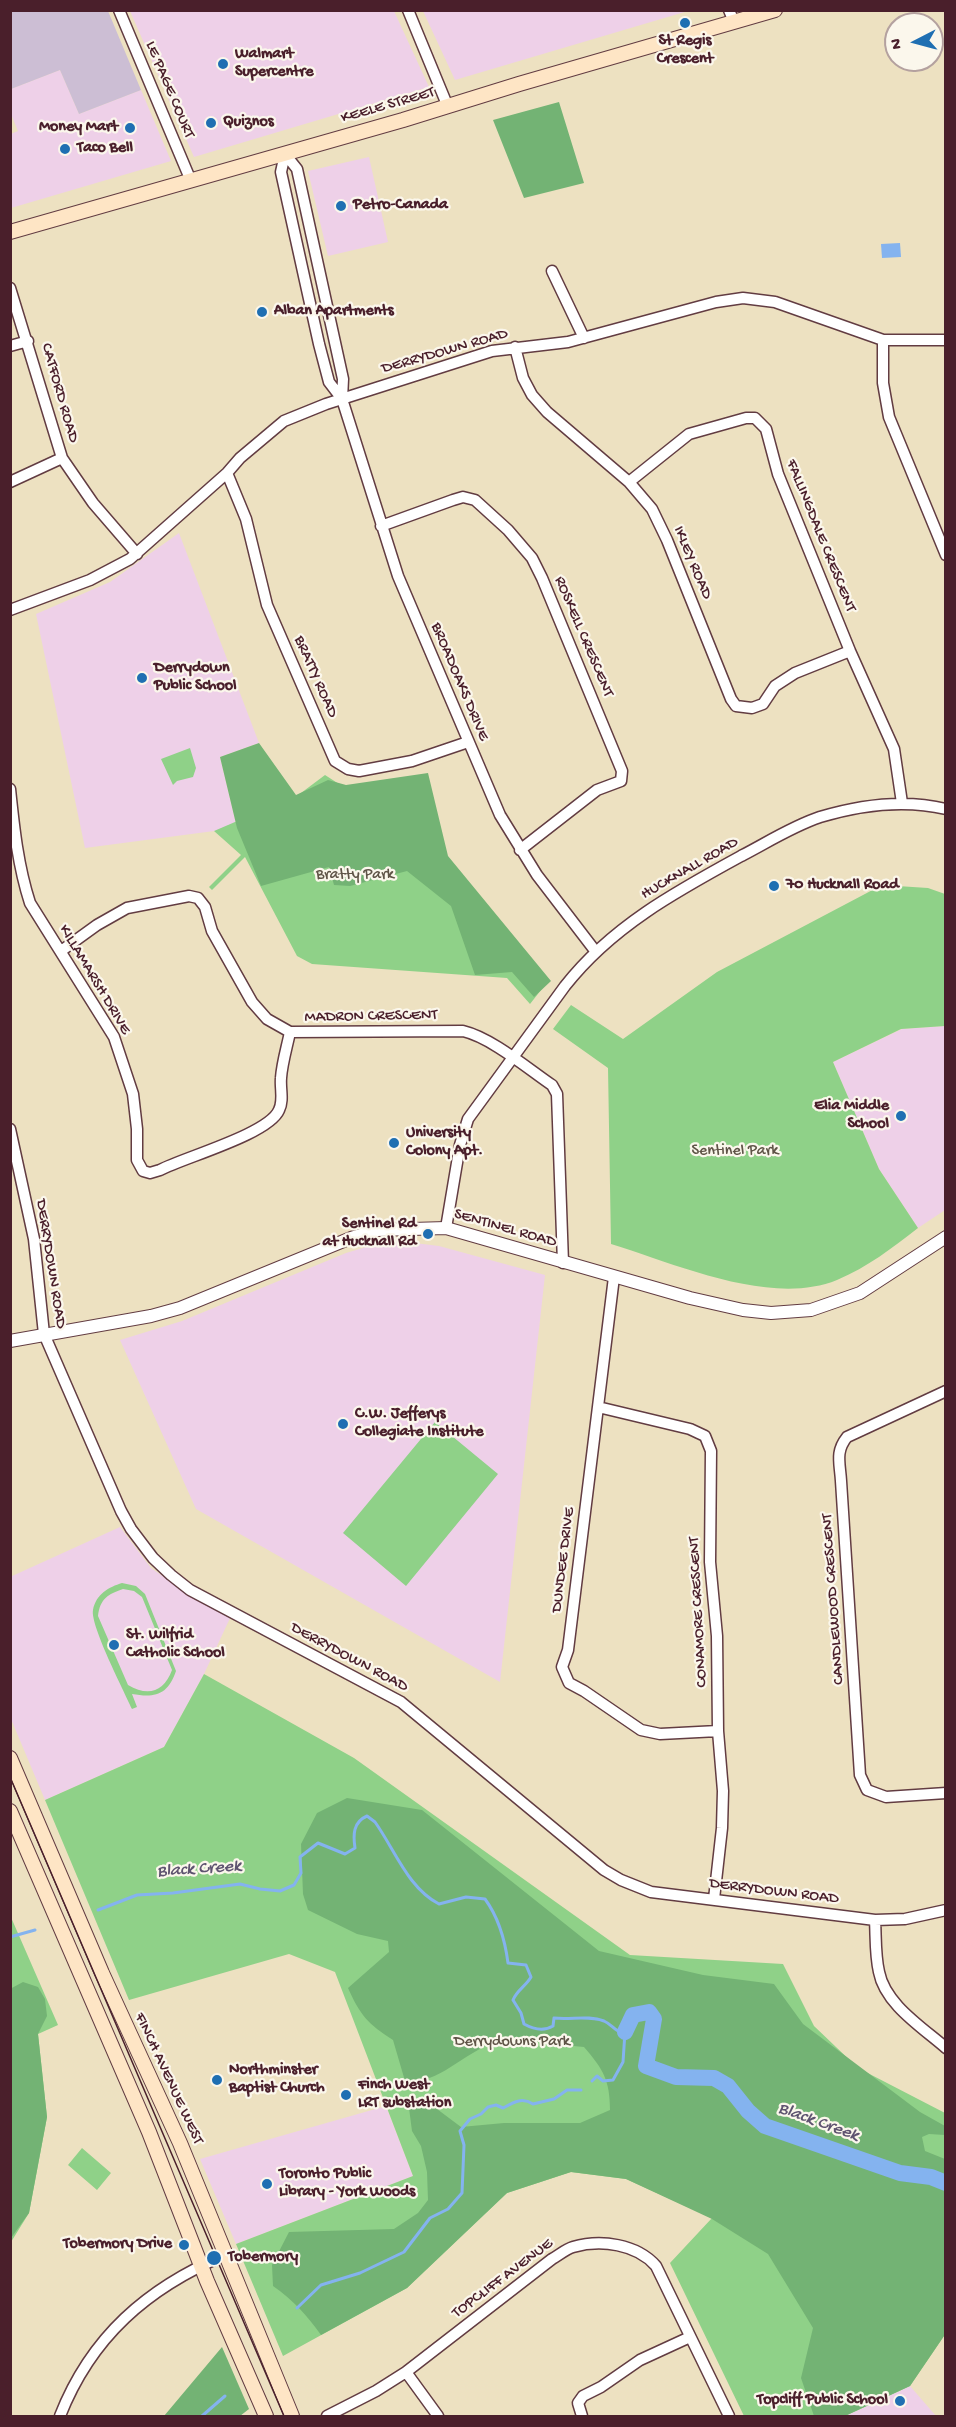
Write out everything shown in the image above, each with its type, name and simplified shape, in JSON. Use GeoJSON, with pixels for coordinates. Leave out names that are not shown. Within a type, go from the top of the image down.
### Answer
{"type":"FeatureCollection","features":[{"type":"Feature","properties":{"kind":"main road","name":"KEELE STREET"},"geometry":{"type":"LineString","coordinates":[[10,232],[448,107],[732,16],[775,10]]}},
{"type":"Feature","properties":{"kind":"main road","name":"FINCH AVENUE WEST"},"geometry":{"type":"LineString","coordinates":[[10,1758],[112,1995],[180,2143],[292,2416]]}},
{"type":"Feature","properties":{"kind":"main road"},"geometry":{"type":"LineString","coordinates":[[10,1811],[148,2132],[201,2265],[266,2416]]}},
{"type":"Feature","properties":{"kind":"street","name":"LE PAGE COURT"},"geometry":{"type":"LineString","coordinates":[[119,10],[191,182]]}},
{"type":"Feature","properties":{"kind":"street"},"geometry":{"type":"LineString","coordinates":[[408,10],[448,107]]}},
{"type":"Feature","properties":{"kind":"street","name":"BROADOAKS DRIVE"},"geometry":{"type":"LineString","coordinates":[[285,154],[297,169],[343,379],[342,399],[398,576],[500,815],[520,850],[596,952]]}},
{"type":"Feature","properties":{"kind":"street","name":"BROADOAKS DRIVE"},"geometry":{"type":"LineString","coordinates":[[285,154],[281,172],[319,344],[329,382],[342,399]]}},
{"type":"Feature","properties":{"kind":"street"},"geometry":{"type":"LineString","coordinates":[[295,239],[311,235]]}},
{"type":"Feature","properties":{"kind":"street"},"geometry":{"type":"LineString","coordinates":[[552,271],[584,338]]}},
{"type":"Feature","properties":{"kind":"street"},"geometry":{"type":"LineString","coordinates":[[304,278],[319,274]]}},
{"type":"Feature","properties":{"kind":"street","name":"CATFORD ROAD"},"geometry":{"type":"LineString","coordinates":[[10,288],[28,340],[62,458],[93,503],[136,554]]}},
{"type":"Feature","properties":{"kind":"street","name":"DERRYDOWN ROAD"},"geometry":{"type":"LineString","coordinates":[[10,610],[90,580],[136,554],[227,473],[240,458],[284,421],[342,399],[492,351],[557,344],[716,302],[743,298],[775,302],[883,339],[945,340]]}},
{"type":"Feature","properties":{"kind":"street"},"geometry":{"type":"LineString","coordinates":[[883,339],[883,383],[889,417],[945,555]]}},
{"type":"Feature","properties":{"kind":"street"},"geometry":{"type":"LineString","coordinates":[[10,346],[28,340]]}},
{"type":"Feature","properties":{"kind":"street"},"geometry":{"type":"LineString","coordinates":[[319,344],[334,341]]}},
{"type":"Feature","properties":{"kind":"street","name":"IKLEY ROAD"},"geometry":{"type":"LineString","coordinates":[[515,347],[523,378],[532,396],[547,412],[629,482],[652,509],[667,540],[731,699],[736,706],[752,708],[763,704],[775,686],[795,673],[850,651]]}},
{"type":"Feature","properties":{"kind":"street","name":"FALLINGDALE CRESCENT"},"geometry":{"type":"LineString","coordinates":[[629,482],[689,434],[746,418],[755,418],[761,422],[766,429],[778,474],[850,651],[894,749],[903,803]]}},
{"type":"Feature","properties":{"kind":"street"},"geometry":{"type":"LineString","coordinates":[[10,482],[62,458]]}},
{"type":"Feature","properties":{"kind":"street","name":"BRATTY ROAD"},"geometry":{"type":"LineString","coordinates":[[227,473],[246,519],[267,604],[335,761],[348,769],[359,771],[412,761],[468,742]]}},
{"type":"Feature","properties":{"kind":"street","name":"ROSKELL CRESCENT"},"geometry":{"type":"LineString","coordinates":[[381,526],[463,497],[475,501],[508,530],[532,558],[542,578],[622,771],[621,781],[597,790],[520,850]]}},
{"type":"Feature","properties":{"kind":"street","name":"KILLAMARSH DRIVE"},"geometry":{"type":"LineString","coordinates":[[10,789],[14,832],[23,881],[30,903],[114,1036],[133,1094],[137,1129],[136,1160],[138,1166],[146,1173],[160,1170],[254,1132],[278,1113],[282,1101],[281,1076],[290,1032]]}},
{"type":"Feature","properties":{"kind":"street","name":"HUCKNALL ROAD"},"geometry":{"type":"LineString","coordinates":[[446,1228],[465,1127],[476,1107],[571,978],[596,952],[647,909],[791,830],[818,818],[846,810],[903,803],[945,809]]}},
{"type":"Feature","properties":{"kind":"street","name":"MADRON CRESCENT"},"geometry":{"type":"LineString","coordinates":[[61,951],[97,925],[127,908],[189,896],[198,898],[206,907],[212,931],[252,1002],[267,1019],[290,1032],[305,1034],[463,1031],[472,1033],[552,1085],[557,1094],[563,1263]]}},
{"type":"Feature","properties":{"kind":"street","name":"DERRYDOWN ROAD"},"geometry":{"type":"LineString","coordinates":[[10,1130],[14,1166],[34,1239],[44,1334],[121,1511],[140,1540],[171,1575],[214,1603],[401,1702],[604,1870],[621,1880],[651,1892],[875,1920],[905,1919],[945,1910]]}},
{"type":"Feature","properties":{"kind":"street","name":"SENTINEL ROAD"},"geometry":{"type":"LineString","coordinates":[[10,1341],[97,1326],[180,1308],[351,1238],[377,1230],[446,1228],[563,1263],[743,1311],[771,1313],[800,1312],[860,1293],[945,1237]]}},
{"type":"Feature","properties":{"kind":"street","name":"DUNDEE DRIVE"},"geometry":{"type":"LineString","coordinates":[[614,1277],[568,1650],[562,1667],[568,1683],[584,1691],[641,1730],[660,1734],[718,1731]]}},
{"type":"Feature","properties":{"kind":"street","name":"CANDLEWOOD CRESCENT"},"geometry":{"type":"LineString","coordinates":[[945,1391],[847,1437],[841,1444],[838,1458],[842,1480],[860,1775],[867,1790],[880,1796],[945,1793]]}},
{"type":"Feature","properties":{"kind":"street","name":"CONAMORE CRESCENT"},"geometry":{"type":"LineString","coordinates":[[598,1407],[690,1429],[705,1436],[709,1443],[711,1459],[710,1562],[717,1636],[718,1731],[723,1791],[722,1828],[714,1899]]}},
{"type":"Feature","properties":{"kind":"street"},"geometry":{"type":"LineString","coordinates":[[875,1920],[879,1973],[886,1991],[898,2006],[945,2048]]}},
{"type":"Feature","properties":{"kind":"street","name":"TOPCLIFF AVENUE"},"geometry":{"type":"LineString","coordinates":[[327,2416],[376,2391],[406,2372],[552,2259],[571,2248],[591,2244],[636,2250],[649,2258],[659,2271],[729,2416]]}},
{"type":"Feature","properties":{"kind":"street"},"geometry":{"type":"LineString","coordinates":[[60,2416],[82,2371],[123,2318],[166,2284],[225,2255]]}},
{"type":"Feature","properties":{"kind":"street"},"geometry":{"type":"LineString","coordinates":[[582,2416],[578,2403],[583,2396],[601,2387],[642,2359],[690,2337]]}},
{"type":"Feature","properties":{"kind":"street"},"geometry":{"type":"LineString","coordinates":[[406,2372],[438,2416]]}},
{"type":"Feature","properties":{"kind":"shaded area"},"geometry":{"type":"Polygon","coordinates":[[[11,11],[108,11],[141,90],[79,114],[60,70],[11,89],[11,11]]]}},
{"type":"Feature","properties":{"kind":"shaded area"},"geometry":{"type":"Polygon","coordinates":[[[130,11],[394,11],[429,87],[194,157],[130,11]]]}},
{"type":"Feature","properties":{"kind":"shaded area"},"geometry":{"type":"Polygon","coordinates":[[[423,11],[688,11],[455,80],[423,11]]]}},
{"type":"Feature","properties":{"kind":"shaded area"},"geometry":{"type":"Polygon","coordinates":[[[60,70],[79,114],[141,90],[171,161],[11,208],[11,134],[18,131],[11,114],[11,89],[60,70]]]}},
{"type":"Feature","properties":{"kind":"shaded area"},"geometry":{"type":"Polygon","coordinates":[[[369,157],[388,242],[328,256],[308,171],[369,157]]]}},
{"type":"Feature","properties":{"kind":"shaded area","name":"Derrydown Public School"},"geometry":{"type":"Polygon","coordinates":[[[179,533],[259,743],[220,757],[237,828],[85,848],[36,614],[110,582],[179,533]]]}},
{"type":"Feature","properties":{"kind":"shaded area","name":"Elia Middle School"},"geometry":{"type":"Polygon","coordinates":[[[945,1026],[945,1210],[918,1228],[879,1169],[833,1062],[902,1029],[945,1026]]]}},
{"type":"Feature","properties":{"kind":"shaded area","name":"C.W. Jefferys Collegiate Institute"},"geometry":{"type":"Polygon","coordinates":[[[390,1240],[439,1246],[545,1275],[500,1682],[196,1509],[120,1340],[182,1321],[346,1253],[390,1240]]]}},
{"type":"Feature","properties":{"kind":"shaded area","name":"St. Wilfrid Catholic School"},"geometry":{"type":"Polygon","coordinates":[[[120,1527],[151,1568],[190,1595],[231,1616],[204,1674],[164,1747],[45,1800],[11,1719],[10,1577],[120,1527]]]}},
{"type":"Feature","properties":{"kind":"shaded area"},"geometry":{"type":"Polygon","coordinates":[[[386,2106],[413,2176],[236,2244],[200,2159],[386,2106]]]}},
{"type":"Feature","properties":{"kind":"shaded area","name":"Topcliff Public School"},"geometry":{"type":"Polygon","coordinates":[[[910,2386],[936,2416],[845,2416],[910,2386]]]}},
{"type":"Feature","properties":{"kind":"green space"},"geometry":{"type":"Polygon","coordinates":[[[559,102],[584,183],[524,198],[493,120],[559,102]]]}},
{"type":"Feature","properties":{"kind":"green space"},"geometry":{"type":"Polygon","coordinates":[[[259,743],[296,795],[328,780],[346,785],[428,773],[448,856],[551,981],[534,997],[512,972],[475,975],[451,906],[407,871],[350,886],[334,885],[329,867],[261,886],[237,828],[220,757],[259,743]]]}},
{"type":"Feature","properties":{"kind":"green space"},"geometry":{"type":"Polygon","coordinates":[[[190,748],[196,768],[193,777],[177,781],[173,785],[161,759],[190,748]]]}},
{"type":"Feature","properties":{"kind":"green space","name":"Bratty Park"},"geometry":{"type":"Polygon","coordinates":[[[325,775],[440,849],[545,985],[530,1004],[507,978],[312,964],[297,956],[245,857],[212,890],[209,887],[241,855],[214,831],[277,804],[289,802],[325,775]]]}},
{"type":"Feature","properties":{"kind":"green space","name":"Sentinel Park"},"geometry":{"type":"Polygon","coordinates":[[[882,885],[928,888],[945,894],[945,1026],[901,1029],[833,1062],[879,1169],[918,1228],[869,1263],[837,1280],[811,1287],[783,1289],[724,1280],[611,1244],[608,1068],[553,1029],[571,1005],[623,1039],[717,972],[882,885]]]}},
{"type":"Feature","properties":{"kind":"green space"},"geometry":{"type":"Polygon","coordinates":[[[435,1422],[498,1474],[406,1586],[343,1533],[435,1422]]]}},
{"type":"Feature","properties":{"kind":"green space"},"geometry":{"type":"Polygon","coordinates":[[[122,1583],[136,1586],[145,1594],[176,1671],[169,1685],[160,1693],[132,1694],[137,1707],[132,1709],[115,1674],[93,1618],[97,1600],[108,1589],[122,1583]],[[123,1589],[109,1595],[103,1601],[98,1616],[128,1685],[142,1691],[155,1690],[165,1683],[172,1670],[142,1597],[134,1591],[123,1589]]]}},
{"type":"Feature","properties":{"kind":"green space","name":"Derrydowns Park"},"geometry":{"type":"Polygon","coordinates":[[[204,1674],[354,1758],[630,1955],[783,1964],[814,2026],[858,2068],[945,2113],[945,2337],[910,2386],[845,2416],[744,2416],[670,2263],[712,2218],[626,2179],[571,2172],[507,2193],[407,2288],[283,2356],[236,2244],[413,2176],[335,1972],[289,1954],[129,2000],[45,1800],[164,1747],[204,1674]]]}},
{"type":"Feature","properties":{"kind":"green space","name":"Derrydowns Park"},"geometry":{"type":"Polygon","coordinates":[[[347,1798],[422,1810],[599,1951],[703,1975],[774,1984],[803,2024],[920,2112],[945,2126],[945,2135],[929,2134],[922,2137],[925,2151],[945,2159],[945,2337],[910,2386],[845,2416],[814,2416],[801,2378],[813,2328],[768,2254],[712,2219],[626,2179],[571,2172],[507,2193],[407,2288],[321,2335],[299,2308],[273,2286],[272,2265],[289,2232],[394,2229],[418,2213],[428,2200],[427,2172],[421,2146],[412,2131],[409,2108],[414,2104],[433,2106],[461,2127],[504,2123],[580,2123],[610,2110],[607,2083],[596,2062],[584,2047],[531,2041],[501,2041],[477,2050],[430,2078],[405,2081],[393,2040],[366,2018],[348,1988],[389,1952],[388,1941],[357,1934],[308,1910],[303,1894],[301,1844],[317,1813],[347,1798]]]}},
{"type":"Feature","properties":{"kind":"green space"},"geometry":{"type":"Polygon","coordinates":[[[10,1915],[58,2025],[38,2034],[47,2117],[29,2213],[11,2242],[10,1915]]]}},
{"type":"Feature","properties":{"kind":"green space"},"geometry":{"type":"Polygon","coordinates":[[[23,1982],[38,1987],[45,1999],[47,2016],[38,2034],[47,2117],[29,2213],[11,2238],[10,1989],[23,1982]]]}},
{"type":"Feature","properties":{"kind":"green space"},"geometry":{"type":"Polygon","coordinates":[[[82,2148],[111,2173],[97,2190],[68,2165],[82,2148]]]}},
{"type":"Feature","properties":{"kind":"green space"},"geometry":{"type":"Polygon","coordinates":[[[222,2347],[249,2409],[240,2416],[164,2416],[222,2347]]]}},
{"type":"Feature","properties":{"kind":"water"},"geometry":{"type":"Polygon","coordinates":[[[900,243],[901,257],[882,258],[881,244],[900,243]]]}},
{"type":"Feature","properties":{"kind":"waterway","name":"Black Creek"},"geometry":{"type":"LineString","coordinates":[[98,1910],[137,1895],[173,1893],[240,1884],[280,1891],[294,1885],[301,1873],[300,1857],[318,1843],[345,1854],[355,1848],[355,1829],[359,1822],[367,1816],[375,1822],[410,1878],[428,1897],[439,1904],[466,1897],[485,1899],[501,1930],[508,1963],[526,1965],[531,1977],[513,2000],[521,2013],[524,2024],[542,2029],[553,2026],[554,2018],[592,2018],[604,2021],[616,2030],[625,2032],[623,2062],[613,2080],[603,2081],[597,2076],[592,2081]]}},
{"type":"Feature","properties":{"kind":"waterway","name":"Black Creek"},"geometry":{"type":"LineString","coordinates":[[10,1937],[35,1930]]}},
{"type":"Feature","properties":{"kind":"waterway","name":"Black Creek"},"geometry":{"type":"LineString","coordinates":[[625,2032],[633,2015],[649,2012],[654,2019],[646,2066],[676,2077],[714,2078],[728,2086],[748,2111],[765,2126],[900,2173],[931,2177],[946,2183]]}},
{"type":"Feature","properties":{"kind":"waterway"},"geometry":{"type":"LineString","coordinates":[[297,2308],[321,2285],[360,2273],[404,2252],[430,2218],[448,2209],[462,2193],[464,2145],[460,2131],[470,2119],[481,2114],[488,2107],[496,2105],[503,2108],[514,2102],[522,2101],[533,2104],[554,2099],[567,2090],[581,2090]]}},
{"type":"Feature","properties":{"kind":"waterway"},"geometry":{"type":"LineString","coordinates":[[202,2416],[225,2396]]}},
{"type":"Feature","properties":{"kind":"tram line"},"geometry":{"type":"LineString","coordinates":[[10,1777],[284,2416]]}},
{"type":"Feature","properties":{"kind":"place","name":"St Regis Crescent"},"geometry":{"type":"Point","coordinates":[685,23]}},
{"type":"Feature","properties":{"kind":"place","name":"Walmart Supercentre"},"geometry":{"type":"Point","coordinates":[223,64]}},
{"type":"Feature","properties":{"kind":"place","name":"Quiznos"},"geometry":{"type":"Point","coordinates":[211,123]}},
{"type":"Feature","properties":{"kind":"place","name":"Money Mart"},"geometry":{"type":"Point","coordinates":[130,128]}},
{"type":"Feature","properties":{"kind":"place","name":"Taco Bell"},"geometry":{"type":"Point","coordinates":[65,149]}},
{"type":"Feature","properties":{"kind":"place","name":"Petro-Canada"},"geometry":{"type":"Point","coordinates":[341,206]}},
{"type":"Feature","properties":{"kind":"place","name":"Alban Apartments"},"geometry":{"type":"Point","coordinates":[262,312]}},
{"type":"Feature","properties":{"kind":"place","name":"Derrydown Public School"},"geometry":{"type":"Point","coordinates":[142,678]}},
{"type":"Feature","properties":{"kind":"place","name":"70 Hucknall Road"},"geometry":{"type":"Point","coordinates":[774,886]}},
{"type":"Feature","properties":{"kind":"place","name":"Elia Middle School"},"geometry":{"type":"Point","coordinates":[901,1116]}},
{"type":"Feature","properties":{"kind":"place","name":"University Colony Apt."},"geometry":{"type":"Point","coordinates":[394,1143]}},
{"type":"Feature","properties":{"kind":"place","name":"Sentinel Rd at Hucknall Rd"},"geometry":{"type":"Point","coordinates":[428,1234]}},
{"type":"Feature","properties":{"kind":"place","name":"C.W. Jefferys Collegiate Institute"},"geometry":{"type":"Point","coordinates":[343,1424]}},
{"type":"Feature","properties":{"kind":"place","name":"St. Wilfrid Catholic School"},"geometry":{"type":"Point","coordinates":[114,1645]}},
{"type":"Feature","properties":{"kind":"place","name":"Northminster Baptist Church"},"geometry":{"type":"Point","coordinates":[217,2080]}},
{"type":"Feature","properties":{"kind":"place","name":"Finch West LRT substation"},"geometry":{"type":"Point","coordinates":[346,2095]}},
{"type":"Feature","properties":{"kind":"place","name":"Toronto Public Library - York Woods"},"geometry":{"type":"Point","coordinates":[267,2184]}},
{"type":"Feature","properties":{"kind":"place","name":"Tobermory Drive"},"geometry":{"type":"Point","coordinates":[184,2245]}},
{"type":"Feature","properties":{"kind":"place","name":"Tobermory"},"geometry":{"type":"Point","coordinates":[214,2258]}},
{"type":"Feature","properties":{"kind":"place","name":"Topcliff Public School"},"geometry":{"type":"Point","coordinates":[900,2401]}}]}
